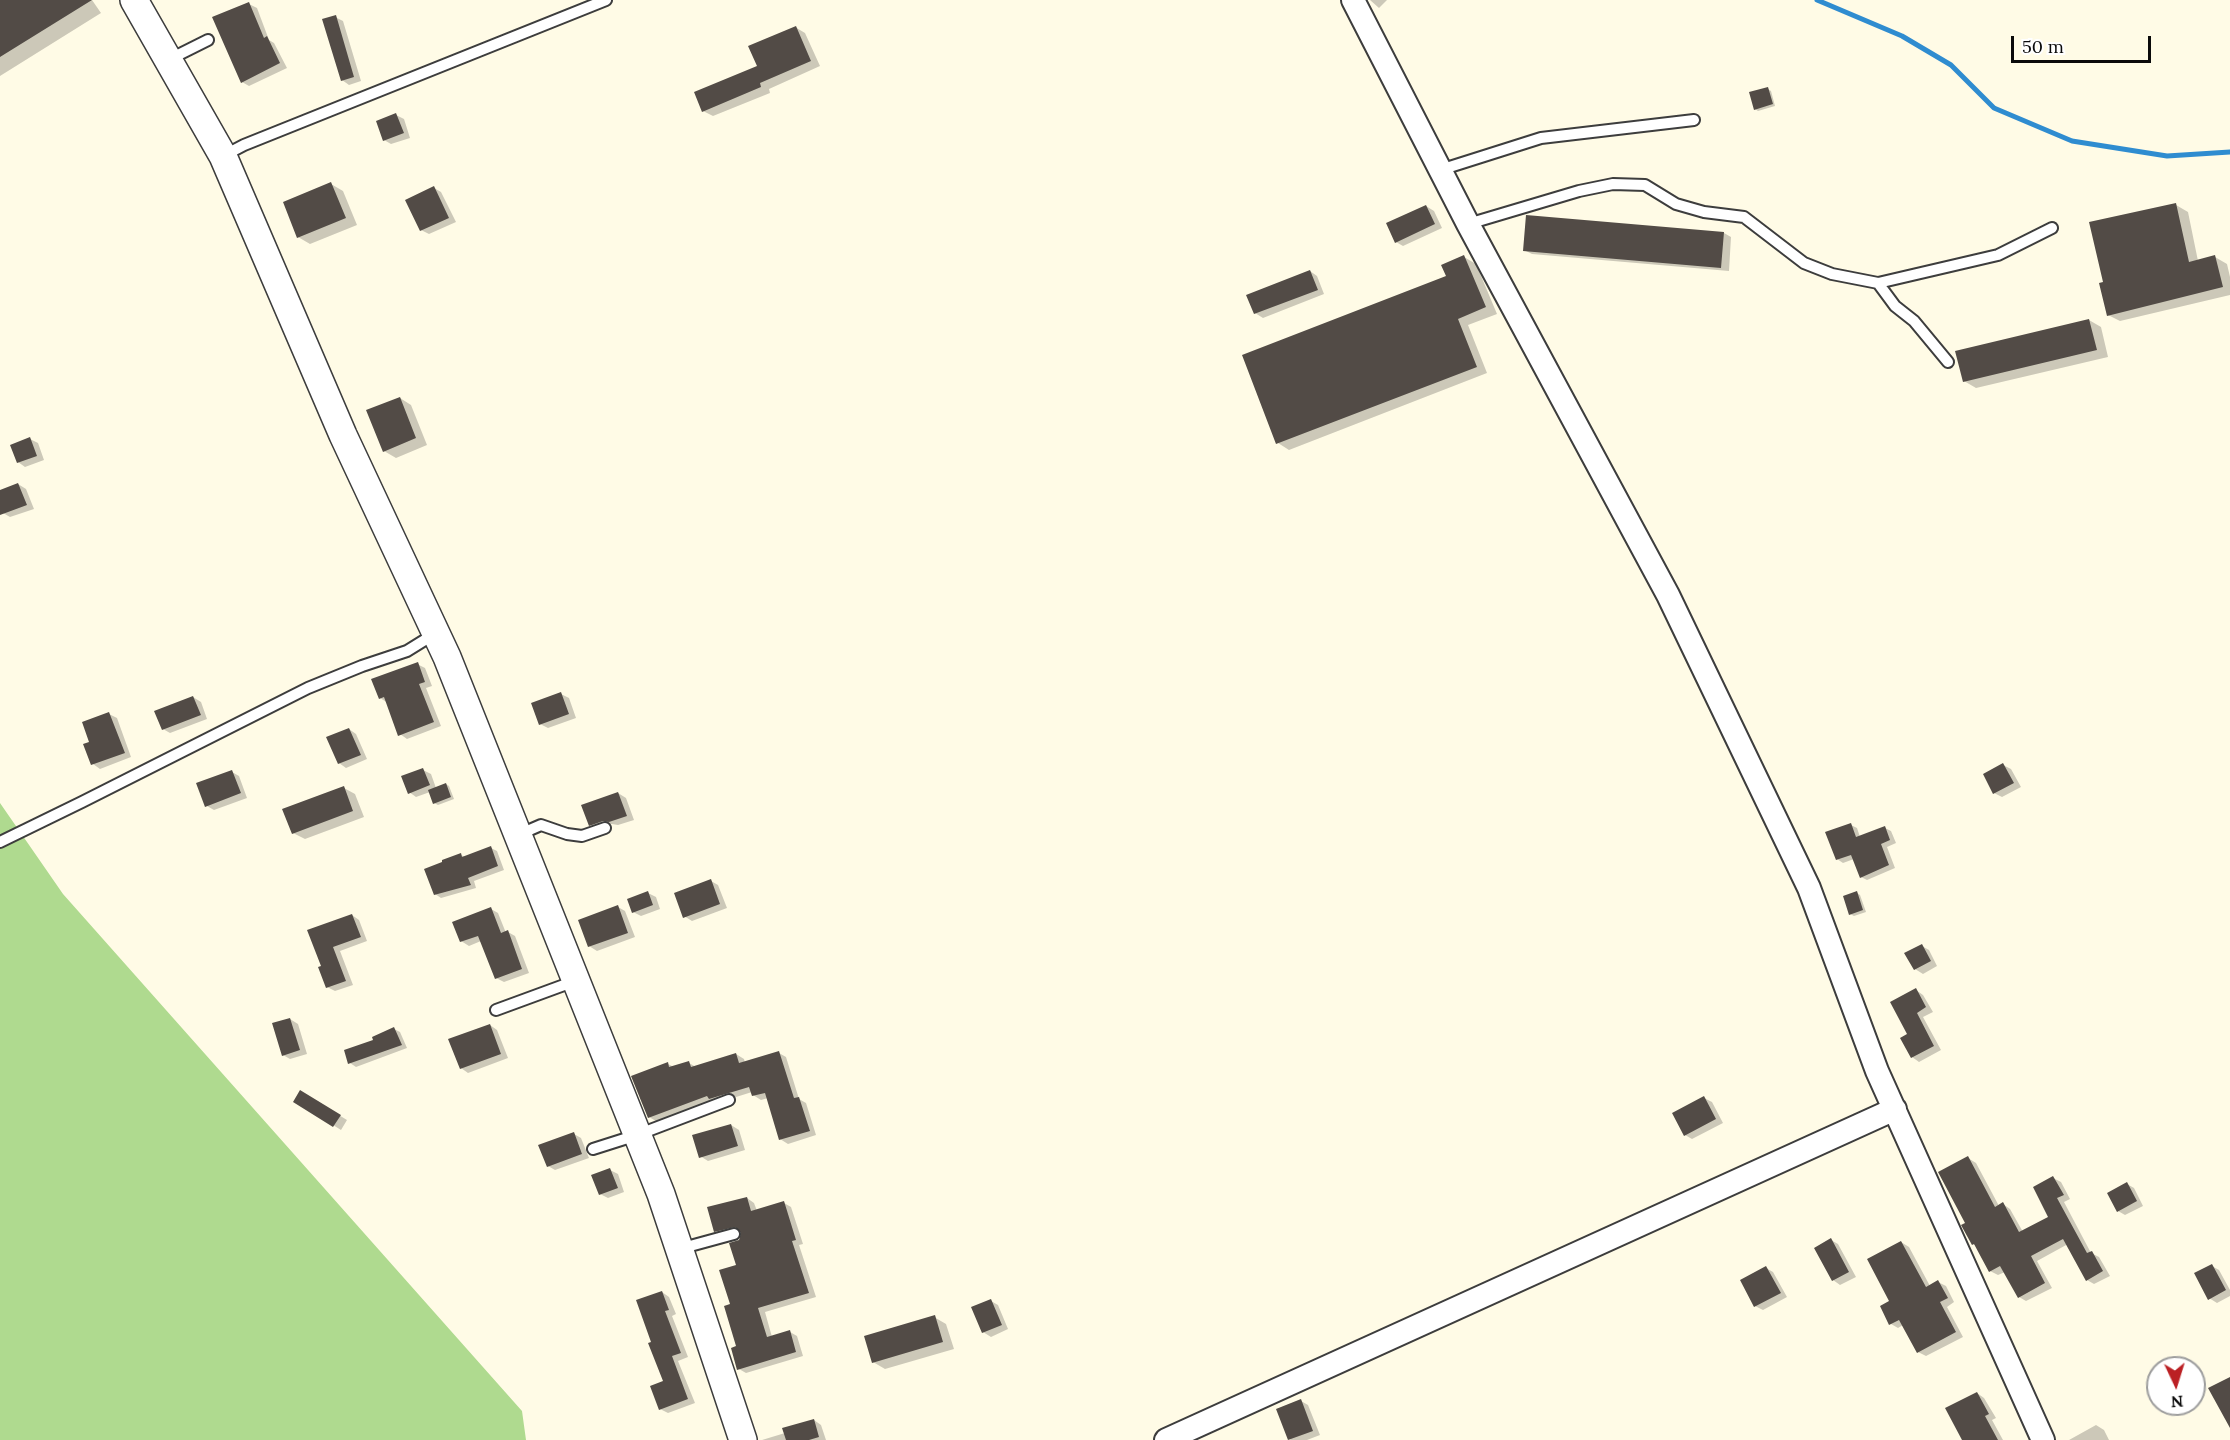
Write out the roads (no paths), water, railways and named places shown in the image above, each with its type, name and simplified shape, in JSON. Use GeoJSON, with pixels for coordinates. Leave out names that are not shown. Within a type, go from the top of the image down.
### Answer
{"type":"FeatureCollection","features":[{"type":"Feature","properties":{"kind":"street"},"geometry":{"type":"LineString","coordinates":[[134,0],[222,156],[343,435],[436,633],[661,1194],[743,1440]]}},
{"type":"Feature","properties":{"kind":"street"},"geometry":{"type":"LineString","coordinates":[[1353,0],[1468,224],[1668,595],[1809,888],[1877,1071],[2043,1440]]}},
{"type":"Feature","properties":{"kind":"street"},"geometry":{"type":"LineString","coordinates":[[1166,1440],[1895,1109]]}},
{"type":"Feature","properties":{"kind":"lane"},"geometry":{"type":"LineString","coordinates":[[222,156],[244,145],[606,0]]}},
{"type":"Feature","properties":{"kind":"lane"},"geometry":{"type":"LineString","coordinates":[[168,60],[208,40]]}},
{"type":"Feature","properties":{"kind":"lane"},"geometry":{"type":"LineString","coordinates":[[1440,170],[1541,138],[1694,120]]}},
{"type":"Feature","properties":{"kind":"lane"},"geometry":{"type":"LineString","coordinates":[[1468,224],[1579,191],[1613,184],[1645,185],[1676,204],[1704,212],[1744,217],[1804,263],[1832,274],[1878,283],[1998,255],[2052,228]]}},
{"type":"Feature","properties":{"kind":"lane"},"geometry":{"type":"LineString","coordinates":[[1878,283],[1895,306],[1914,321],[1948,362]]}},
{"type":"Feature","properties":{"kind":"lane"},"geometry":{"type":"LineString","coordinates":[[0,842],[308,688],[407,651],[436,633]]}},
{"type":"Feature","properties":{"kind":"lane"},"geometry":{"type":"LineString","coordinates":[[518,835],[541,825],[567,834],[582,836],[604,828]]}},
{"type":"Feature","properties":{"kind":"lane"},"geometry":{"type":"LineString","coordinates":[[496,1010],[575,981]]}},
{"type":"Feature","properties":{"kind":"lane"},"geometry":{"type":"LineString","coordinates":[[593,1149],[729,1100]]}},
{"type":"Feature","properties":{"kind":"lane"},"geometry":{"type":"LineString","coordinates":[[679,1249],[734,1234]]}},
{"type":"Feature","properties":{"kind":"waterway"},"geometry":{"type":"LineString","coordinates":[[1817,0],[1902,36],[1951,65],[1994,108],[2072,141],[2167,156],[2230,152]]}}]}
